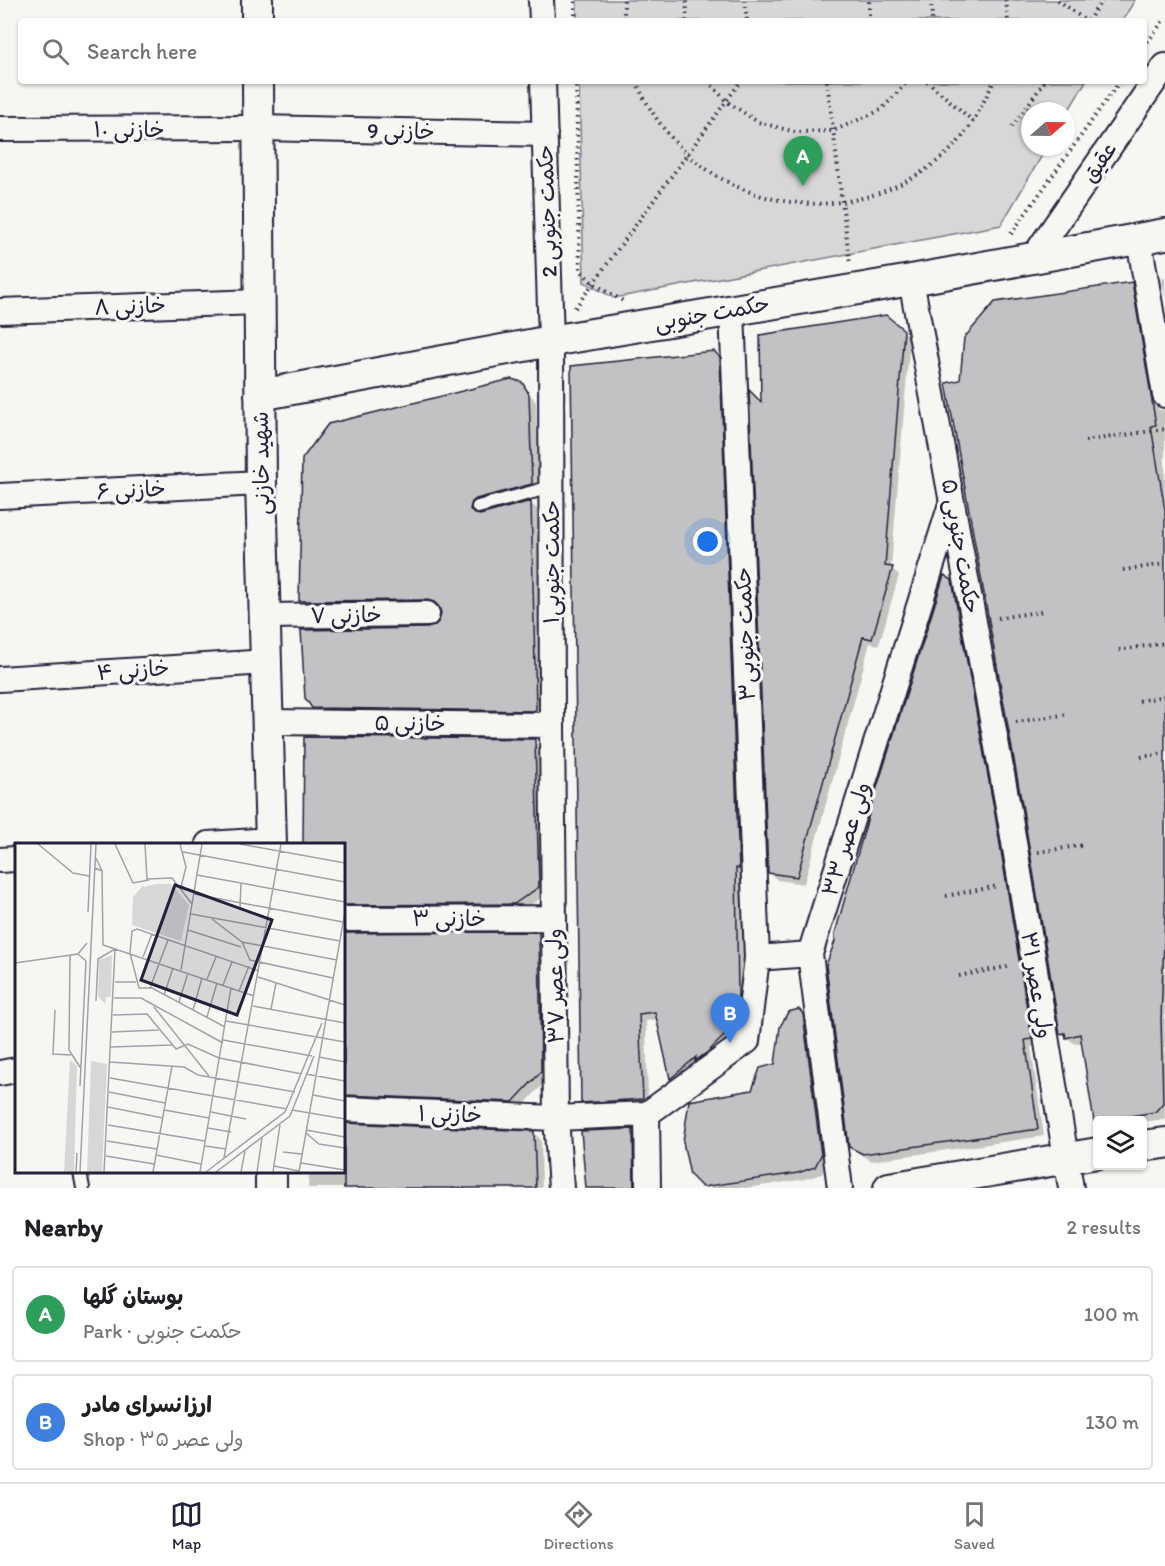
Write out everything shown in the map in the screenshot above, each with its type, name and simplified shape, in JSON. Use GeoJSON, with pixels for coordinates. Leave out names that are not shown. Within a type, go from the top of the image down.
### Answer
{"type":"FeatureCollection","features":[{"type":"Feature","properties":{"kind":"street"},"geometry":{"type":"LineString","coordinates":[[257,0],[257,18]]}},
{"type":"Feature","properties":{"kind":"street"},"geometry":{"type":"LineString","coordinates":[[541,0],[542,18]]}},
{"type":"Feature","properties":{"kind":"street","name":"عقیق"},"geometry":{"type":"LineString","coordinates":[[1033,258],[1165,68]]}},
{"type":"Feature","properties":{"kind":"street","name":"شهید خازنی"},"geometry":{"type":"LineString","coordinates":[[258,84],[261,483],[271,842]]}},
{"type":"Feature","properties":{"kind":"street","name":"حکمت جنوبی 2"},"geometry":{"type":"LineString","coordinates":[[543,84],[551,340]]}},
{"type":"Feature","properties":{"kind":"street","name":"خازنی ۱۰"},"geometry":{"type":"LineString","coordinates":[[0,129],[258,128]]}},
{"type":"Feature","properties":{"kind":"street","name":"خازنی 9"},"geometry":{"type":"LineString","coordinates":[[258,128],[545,134]]}},
{"type":"Feature","properties":{"kind":"street"},"geometry":{"type":"LineString","coordinates":[[1152,236],[1165,395]]}},
{"type":"Feature","properties":{"kind":"street","name":"حکمت جنوبی"},"geometry":{"type":"LineString","coordinates":[[260,395],[551,340],[732,310],[854,272],[911,280],[1152,236]]}},
{"type":"Feature","properties":{"kind":"street","name":"حکمت جنوبی ۵"},"geometry":{"type":"LineString","coordinates":[[911,280],[1009,812]]}},
{"type":"Feature","properties":{"kind":"street","name":"خازنی ۸"},"geometry":{"type":"LineString","coordinates":[[0,311],[259,302]]}},
{"type":"Feature","properties":{"kind":"street","name":"حکمت جنوبی۳"},"geometry":{"type":"LineString","coordinates":[[647,1114],[747,1041],[757,958],[732,310]]}},
{"type":"Feature","properties":{"kind":"street","name":"حکمت جنوبی۱"},"geometry":{"type":"LineString","coordinates":[[551,340],[552,783]]}},
{"type":"Feature","properties":{"kind":"street","name":"خازنی ۶"},"geometry":{"type":"LineString","coordinates":[[0,496],[261,483]]}},
{"type":"Feature","properties":{"kind":"street","name":"ولی عصر ۳۳"},"geometry":{"type":"LineString","coordinates":[[840,1188],[810,954],[952,499]]}},
{"type":"Feature","properties":{"kind":"street","name":"خازنی ۷"},"geometry":{"type":"LineString","coordinates":[[265,616],[426,614]]}},
{"type":"Feature","properties":{"kind":"street","name":"خازنی ۴"},"geometry":{"type":"LineString","coordinates":[[0,679],[266,662]]}},
{"type":"Feature","properties":{"kind":"street","name":"خازنی ۵"},"geometry":{"type":"LineString","coordinates":[[268,722],[552,725]]}},
{"type":"Feature","properties":{"kind":"street","name":"ولی عصر ۳۷"},"geometry":{"type":"LineString","coordinates":[[552,783],[556,1118],[561,1188]]}},
{"type":"Feature","properties":{"kind":"street","name":"ولی عصر ۳۱"},"geometry":{"type":"LineString","coordinates":[[1009,812],[1071,1188]]}},
{"type":"Feature","properties":{"kind":"street"},"geometry":{"type":"LineString","coordinates":[[240,843],[271,842]]}},
{"type":"Feature","properties":{"kind":"street"},"geometry":{"type":"LineString","coordinates":[[0,860],[15,859]]}},
{"type":"Feature","properties":{"kind":"street","name":"خازنی ۳"},"geometry":{"type":"LineString","coordinates":[[345,919],[554,918]]}},
{"type":"Feature","properties":{"kind":"street"},"geometry":{"type":"LineString","coordinates":[[757,958],[810,954]]}},
{"type":"Feature","properties":{"kind":"street"},"geometry":{"type":"LineString","coordinates":[[0,1073],[15,1070]]}},
{"type":"Feature","properties":{"kind":"street","name":"خازنی ۱"},"geometry":{"type":"LineString","coordinates":[[345,1109],[556,1118],[647,1114]]}},
{"type":"Feature","properties":{"kind":"street"},"geometry":{"type":"LineString","coordinates":[[647,1114],[648,1188]]}},
{"type":"Feature","properties":{"kind":"street"},"geometry":{"type":"LineString","coordinates":[[1147,1145],[1165,1143]]}},
{"type":"Feature","properties":{"kind":"street"},"geometry":{"type":"LineString","coordinates":[[889,1188],[1093,1154]]}},
{"type":"Feature","properties":{"kind":"lane"},"geometry":{"type":"LineString","coordinates":[[478,507],[551,487]]}},
{"type":"Feature","properties":{"kind":"lane"},"geometry":{"type":"LineString","coordinates":[[80,1173],[83,1188]]}},
{"type":"Feature","properties":{"kind":"path"},"geometry":{"type":"LineString","coordinates":[[574,18],[575,0]]}},
{"type":"Feature","properties":{"kind":"path"},"geometry":{"type":"LineString","coordinates":[[624,0],[624,18]]}},
{"type":"Feature","properties":{"kind":"path"},"geometry":{"type":"LineString","coordinates":[[686,18],[687,0]]}},
{"type":"Feature","properties":{"kind":"path"},"geometry":{"type":"LineString","coordinates":[[745,0],[747,18]]}},
{"type":"Feature","properties":{"kind":"path"},"geometry":{"type":"LineString","coordinates":[[868,18],[869,0]]}},
{"type":"Feature","properties":{"kind":"path"},"geometry":{"type":"LineString","coordinates":[[931,0],[932,18]]}},
{"type":"Feature","properties":{"kind":"path"},"geometry":{"type":"LineString","coordinates":[[1006,0],[1008,18]]}},
{"type":"Feature","properties":{"kind":"path"},"geometry":{"type":"LineString","coordinates":[[1058,0],[1083,18]]}},
{"type":"Feature","properties":{"kind":"path"},"geometry":{"type":"LineString","coordinates":[[1089,18],[1102,0]]}},
{"type":"Feature","properties":{"kind":"path"},"geometry":{"type":"LineString","coordinates":[[1147,43],[1165,18]]}},
{"type":"Feature","properties":{"kind":"path"},"geometry":{"type":"LineString","coordinates":[[576,84],[580,270],[593,283],[625,302]]}},
{"type":"Feature","properties":{"kind":"path"},"geometry":{"type":"LineString","coordinates":[[637,84],[645,102],[663,130],[687,155],[733,186],[786,203],[842,203],[881,194],[916,176],[948,152],[974,122],[993,84]]}},
{"type":"Feature","properties":{"kind":"path"},"geometry":{"type":"LineString","coordinates":[[711,84],[726,101],[758,122],[795,132],[833,131],[881,110],[905,84]]}},
{"type":"Feature","properties":{"kind":"path"},"geometry":{"type":"LineString","coordinates":[[551,340],[739,84]]}},
{"type":"Feature","properties":{"kind":"path"},"geometry":{"type":"LineString","coordinates":[[827,84],[842,203],[854,272]]}},
{"type":"Feature","properties":{"kind":"path"},"geometry":{"type":"LineString","coordinates":[[930,84],[974,122]]}},
{"type":"Feature","properties":{"kind":"path"},"geometry":{"type":"LineString","coordinates":[[1012,127],[1043,84]]}},
{"type":"Feature","properties":{"kind":"path"},"geometry":{"type":"LineString","coordinates":[[1007,240],[1118,84]]}},
{"type":"Feature","properties":{"kind":"path"},"geometry":{"type":"LineString","coordinates":[[1085,441],[1165,429]]}},
{"type":"Feature","properties":{"kind":"path"},"geometry":{"type":"LineString","coordinates":[[1123,570],[1165,564]]}},
{"type":"Feature","properties":{"kind":"path"},"geometry":{"type":"LineString","coordinates":[[975,621],[1045,611]]}},
{"type":"Feature","properties":{"kind":"path"},"geometry":{"type":"LineString","coordinates":[[1119,650],[1165,643]]}},
{"type":"Feature","properties":{"kind":"path"},"geometry":{"type":"LineString","coordinates":[[1139,701],[1165,696]]}},
{"type":"Feature","properties":{"kind":"path"},"geometry":{"type":"LineString","coordinates":[[994,725],[1069,714]]}},
{"type":"Feature","properties":{"kind":"path"},"geometry":{"type":"LineString","coordinates":[[1141,757],[1165,753]]}},
{"type":"Feature","properties":{"kind":"path"},"geometry":{"type":"LineString","coordinates":[[1016,856],[1085,845]]}},
{"type":"Feature","properties":{"kind":"path"},"geometry":{"type":"LineString","coordinates":[[946,896],[1021,882]]}},
{"type":"Feature","properties":{"kind":"path"},"geometry":{"type":"LineString","coordinates":[[959,976],[1033,961]]}},
{"type":"Feature","properties":{"kind":"shaded area"},"geometry":{"type":"Polygon","coordinates":[[[577,0],[1135,0],[1124,18],[577,18],[577,0]]]}},
{"type":"Feature","properties":{"kind":"shaded area"},"geometry":{"type":"Polygon","coordinates":[[[579,84],[1084,84],[1074,102],[1021,102],[1021,156],[1042,156],[1001,225],[614,298],[584,282],[579,84]]]}},
{"type":"Feature","properties":{"kind":"building"},"geometry":{"type":"Polygon","coordinates":[[[1132,282],[1156,425],[1151,426],[1165,510],[1165,915],[1161,1018],[1163,1103],[1155,1112],[1131,1116],[1093,1116],[1080,1034],[1066,1038],[1065,1033],[1060,1034],[1023,810],[946,383],[960,380],[964,338],[995,302],[1132,282]]]}},
{"type":"Feature","properties":{"kind":"building"},"geometry":{"type":"Polygon","coordinates":[[[886,315],[904,330],[885,566],[893,567],[872,639],[863,637],[797,877],[768,873],[749,390],[761,402],[760,335],[886,315]]]}},
{"type":"Feature","properties":{"kind":"building"},"geometry":{"type":"Polygon","coordinates":[[[714,351],[720,357],[739,869],[736,868],[738,995],[734,1026],[709,1051],[695,1061],[696,1057],[670,1079],[655,1012],[639,1014],[643,1099],[581,1103],[571,366],[714,351]]]}},
{"type":"Feature","properties":{"kind":"building"},"geometry":{"type":"Polygon","coordinates":[[[511,379],[522,382],[529,394],[532,484],[476,499],[472,502],[470,509],[473,513],[480,515],[531,501],[536,709],[534,711],[312,708],[305,698],[301,630],[427,628],[439,621],[441,613],[434,602],[427,600],[299,601],[302,459],[328,424],[511,379]]]}},
{"type":"Feature","properties":{"kind":"building"},"geometry":{"type":"Polygon","coordinates":[[[944,575],[952,580],[995,814],[1032,1039],[1025,1040],[1038,1129],[863,1154],[849,1147],[826,965],[835,941],[835,933],[873,800],[944,575]]]}},
{"type":"Feature","properties":{"kind":"building"},"geometry":{"type":"Polygon","coordinates":[[[304,737],[535,739],[539,887],[514,904],[345,905],[345,843],[303,843],[304,737]]]}},
{"type":"Feature","properties":{"kind":"building"},"geometry":{"type":"Polygon","coordinates":[[[539,932],[541,1072],[513,1102],[345,1095],[345,933],[539,932]]]}},
{"type":"Feature","properties":{"kind":"building"},"geometry":{"type":"Polygon","coordinates":[[[799,1009],[803,1014],[821,1155],[815,1167],[798,1173],[702,1187],[690,1175],[683,1142],[689,1101],[752,1090],[760,1068],[775,1064],[780,1027],[788,1012],[799,1009]]]}},
{"type":"Feature","properties":{"kind":"building"},"geometry":{"type":"Polygon","coordinates":[[[345,1123],[534,1131],[536,1188],[344,1188],[345,1123]]]}},
{"type":"Feature","properties":{"kind":"building"},"geometry":{"type":"Polygon","coordinates":[[[633,1129],[634,1188],[586,1188],[581,1131],[633,1129]]]}},
{"type":"Feature","properties":{"kind":"place","name":"بوستان گلها"},"geometry":{"type":"Point","coordinates":[803,186]}},
{"type":"Feature","properties":{"kind":"place","name":"ارزانسرای مادر"},"geometry":{"type":"Point","coordinates":[730,1043]}}]}
